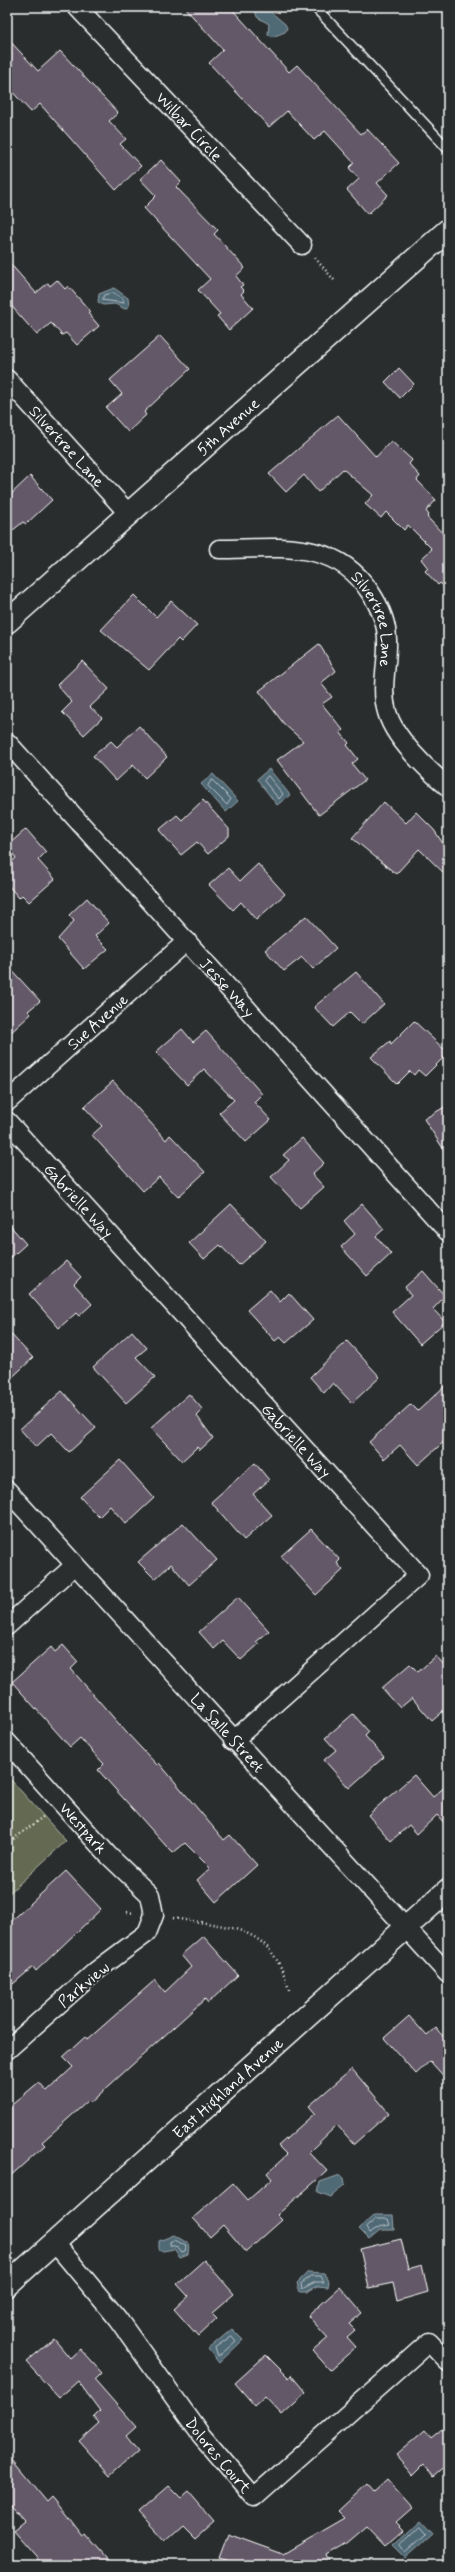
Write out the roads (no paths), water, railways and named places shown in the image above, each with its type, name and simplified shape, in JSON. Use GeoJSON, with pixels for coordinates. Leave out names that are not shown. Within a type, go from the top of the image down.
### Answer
{"type":"FeatureCollection","features":[{"type":"Feature","properties":{"kind":"street","name":"Wilbar Circle"},"geometry":{"type":"LineString","coordinates":[[77,7],[302,245]]}},
{"type":"Feature","properties":{"kind":"street","name":"5th Avenue"},"geometry":{"type":"LineString","coordinates":[[7,622],[128,512],[448,230]]}},
{"type":"Feature","properties":{"kind":"street","name":"Silvertree Lane"},"geometry":{"type":"LineString","coordinates":[[7,379],[128,512]]}},
{"type":"Feature","properties":{"kind":"street","name":"Silvertree Lane"},"geometry":{"type":"LineString","coordinates":[[219,549],[298,549],[319,552],[337,558],[354,572],[373,597],[385,621],[387,640],[384,695],[387,713],[398,736],[448,786]]}},
{"type":"Feature","properties":{"kind":"street","name":"Jesse Way"},"geometry":{"type":"LineString","coordinates":[[7,742],[448,1232]]}},
{"type":"Feature","properties":{"kind":"street","name":"Sue Avenue"},"geometry":{"type":"LineString","coordinates":[[7,1102],[187,941]]}},
{"type":"Feature","properties":{"kind":"street","name":"Gabrielle Way"},"geometry":{"type":"LineString","coordinates":[[7,1121],[419,1575],[233,1741]]}},
{"type":"Feature","properties":{"kind":"street","name":"La Salle Street"},"geometry":{"type":"LineString","coordinates":[[7,1490],[233,1741],[448,1974]]}},
{"type":"Feature","properties":{"kind":"street"},"geometry":{"type":"LineString","coordinates":[[7,1626],[75,1565]]}},
{"type":"Feature","properties":{"kind":"street","name":"Westpark"},"geometry":{"type":"LineString","coordinates":[[7,1742],[108,1855],[150,1895],[154,1915]]}},
{"type":"Feature","properties":{"kind":"street","name":"East Highland Avenue"},"geometry":{"type":"LineString","coordinates":[[7,2285],[448,1890]]}},
{"type":"Feature","properties":{"kind":"street","name":"Parkview"},"geometry":{"type":"LineString","coordinates":[[7,2050],[96,1970],[147,1933],[154,1915]]}},
{"type":"Feature","properties":{"kind":"street","name":"Dolores Court"},"geometry":{"type":"LineString","coordinates":[[54,2243],[118,2318],[201,2435],[254,2496],[429,2342],[448,2362]]}},
{"type":"Feature","properties":{"kind":"lane"},"geometry":{"type":"LineString","coordinates":[[315,7],[448,150]]}},
{"type":"Feature","properties":{"kind":"water"},"geometry":{"type":"Polygon","coordinates":[[[258,7],[265,7],[285,24],[287,28],[285,32],[272,37],[268,34],[269,24],[257,17],[255,10],[258,7]]]}},
{"type":"Feature","properties":{"kind":"water"},"geometry":{"type":"Polygon","coordinates":[[[114,288],[128,298],[129,306],[125,309],[115,304],[103,305],[98,302],[99,294],[114,288]]]}},
{"type":"Feature","properties":{"kind":"water"},"geometry":{"type":"Polygon","coordinates":[[[269,769],[290,795],[277,805],[257,779],[269,769]]]}},
{"type":"Feature","properties":{"kind":"water"},"geometry":{"type":"Polygon","coordinates":[[[213,774],[238,801],[226,812],[201,784],[213,774]]]}},
{"type":"Feature","properties":{"kind":"water"},"geometry":{"type":"Polygon","coordinates":[[[340,2175],[344,2178],[345,2184],[331,2197],[318,2192],[320,2182],[340,2175]]]}},
{"type":"Feature","properties":{"kind":"water"},"geometry":{"type":"Polygon","coordinates":[[[374,2215],[393,2215],[394,2230],[380,2230],[369,2239],[359,2229],[374,2215]]]}},
{"type":"Feature","properties":{"kind":"water"},"geometry":{"type":"Polygon","coordinates":[[[174,2235],[189,2244],[188,2254],[180,2257],[174,2249],[163,2251],[159,2249],[159,2241],[174,2235]]]}},
{"type":"Feature","properties":{"kind":"water"},"geometry":{"type":"Polygon","coordinates":[[[308,2272],[324,2273],[329,2281],[328,2287],[317,2286],[307,2292],[300,2292],[297,2283],[308,2272]]]}},
{"type":"Feature","properties":{"kind":"water"},"geometry":{"type":"Polygon","coordinates":[[[232,2329],[243,2340],[219,2363],[208,2349],[232,2329]]]}},
{"type":"Feature","properties":{"kind":"water"},"geometry":{"type":"Polygon","coordinates":[[[420,2520],[432,2533],[405,2557],[393,2545],[420,2520]]]}}]}
